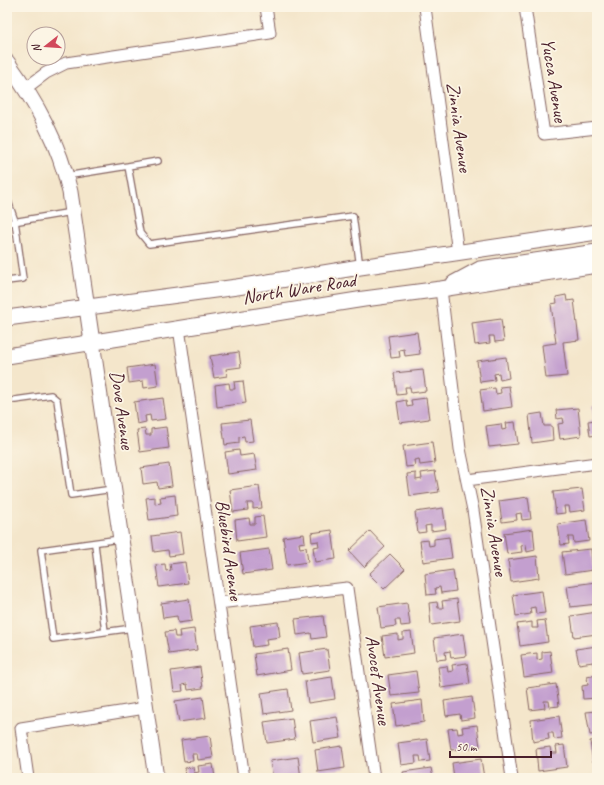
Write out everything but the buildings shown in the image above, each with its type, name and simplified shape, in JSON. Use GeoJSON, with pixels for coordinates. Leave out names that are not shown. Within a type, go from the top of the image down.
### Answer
{"type":"FeatureCollection","features":[{"type":"Feature","properties":{"kind":"main road","name":"Dove Avenue"},"geometry":{"type":"LineString","coordinates":[[7,62],[26,88],[55,142],[66,176],[73,212],[156,778]]}},
{"type":"Feature","properties":{"kind":"main road","name":"North Ware Road"},"geometry":{"type":"LineString","coordinates":[[7,318],[237,287],[597,232]]}},
{"type":"Feature","properties":{"kind":"main road"},"geometry":{"type":"LineString","coordinates":[[441,289],[480,269],[597,252]]}},
{"type":"Feature","properties":{"kind":"main road","name":"North Ware Road"},"geometry":{"type":"LineString","coordinates":[[7,356],[364,299],[441,289],[597,265]]}},
{"type":"Feature","properties":{"kind":"street"},"geometry":{"type":"LineString","coordinates":[[26,88],[46,73],[66,64],[270,33],[266,7]]}},
{"type":"Feature","properties":{"kind":"street","name":"Zinnia Avenue"},"geometry":{"type":"LineString","coordinates":[[425,7],[458,253]]}},
{"type":"Feature","properties":{"kind":"street","name":"Yucca Avenue"},"geometry":{"type":"LineString","coordinates":[[525,7],[544,134],[597,128]]}},
{"type":"Feature","properties":{"kind":"street","name":"Zinnia Avenue"},"geometry":{"type":"LineString","coordinates":[[441,289],[460,449],[473,510],[512,778]]}},
{"type":"Feature","properties":{"kind":"street","name":"Bluebird Avenue"},"geometry":{"type":"LineString","coordinates":[[179,328],[244,778]]}},
{"type":"Feature","properties":{"kind":"street"},"geometry":{"type":"LineString","coordinates":[[467,480],[597,462]]}},
{"type":"Feature","properties":{"kind":"street","name":"Avocet Avenue"},"geometry":{"type":"LineString","coordinates":[[219,603],[347,588],[374,778]]}},
{"type":"Feature","properties":{"kind":"street"},"geometry":{"type":"LineString","coordinates":[[28,778],[21,728],[145,708]]}},
{"type":"Feature","properties":{"kind":"lane"},"geometry":{"type":"LineString","coordinates":[[66,176],[158,161]]}},
{"type":"Feature","properties":{"kind":"lane"},"geometry":{"type":"LineString","coordinates":[[128,166],[140,233],[149,244],[353,216],[360,267]]}},
{"type":"Feature","properties":{"kind":"lane"},"geometry":{"type":"LineString","coordinates":[[7,198],[15,221],[23,279],[7,281]]}},
{"type":"Feature","properties":{"kind":"lane"},"geometry":{"type":"LineString","coordinates":[[7,223],[73,212]]}},
{"type":"Feature","properties":{"kind":"lane"},"geometry":{"type":"LineString","coordinates":[[15,400],[51,395],[57,400],[71,495],[113,489]]}},
{"type":"Feature","properties":{"kind":"lane"},"geometry":{"type":"LineString","coordinates":[[120,539],[95,544],[40,550],[53,639],[133,628]]}},
{"type":"Feature","properties":{"kind":"lane"},"geometry":{"type":"LineString","coordinates":[[95,544],[105,632]]}}]}
